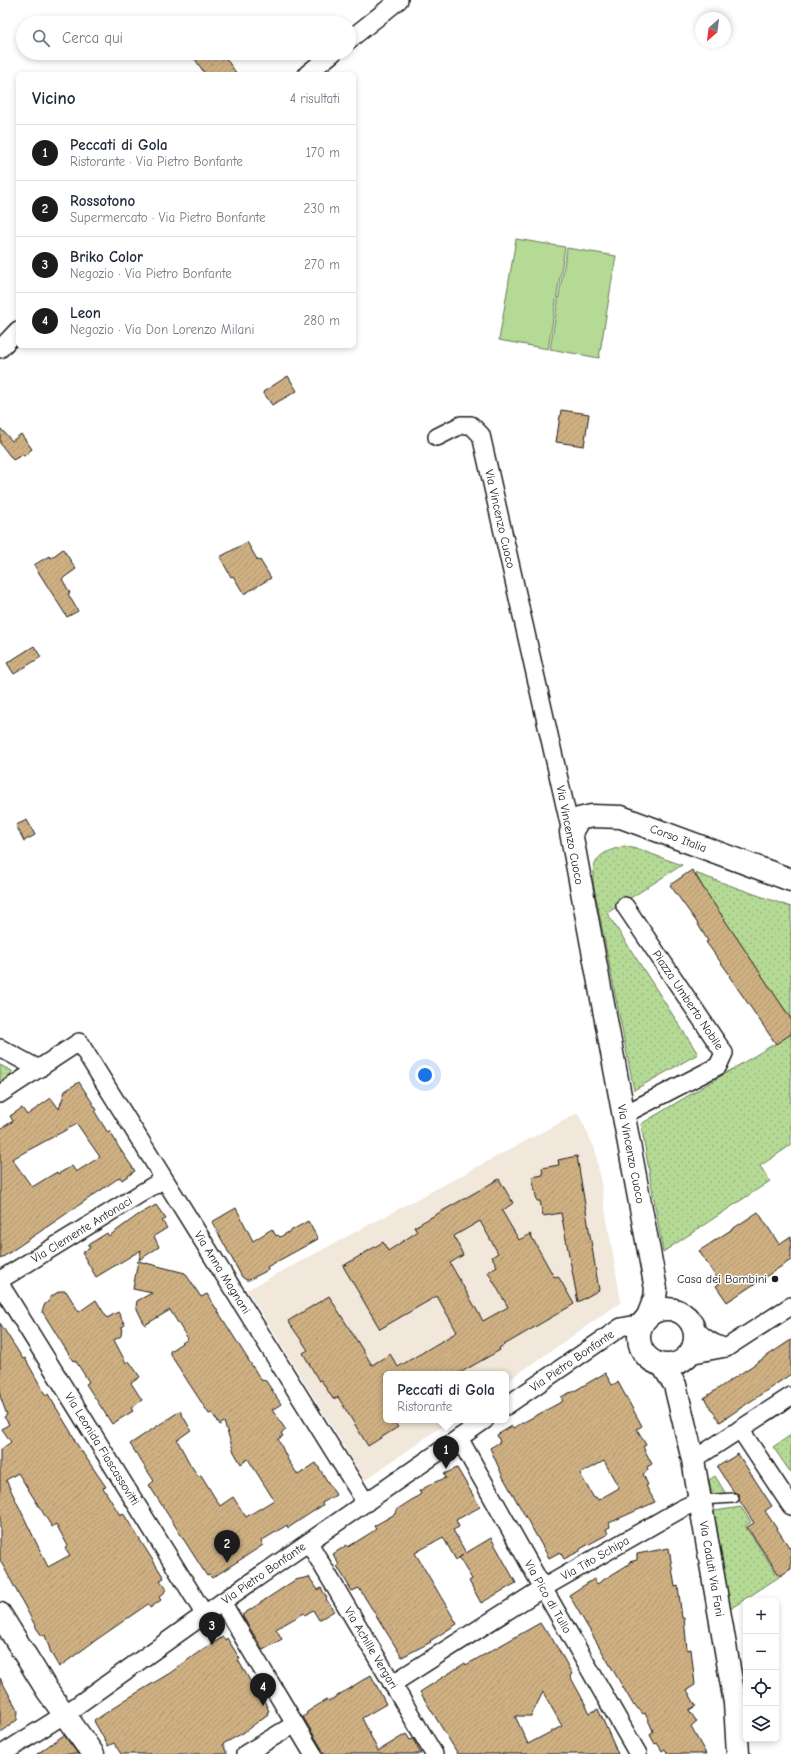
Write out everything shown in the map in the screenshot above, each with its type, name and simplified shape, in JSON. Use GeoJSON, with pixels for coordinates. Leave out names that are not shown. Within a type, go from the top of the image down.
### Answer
{"type":"FeatureCollection","features":[{"type":"Feature","properties":{"kind":"street"},"geometry":{"type":"LineString","coordinates":[[356,34],[399,0]]}},
{"type":"Feature","properties":{"kind":"street"},"geometry":{"type":"LineString","coordinates":[[309,72],[324,60]]}},
{"type":"Feature","properties":{"kind":"street"},"geometry":{"type":"LineString","coordinates":[[0,348],[16,332]]}},
{"type":"Feature","properties":{"kind":"street","name":"Via Vincenzo Cuoco"},"geometry":{"type":"LineString","coordinates":[[437,437],[461,425],[472,425],[481,435],[571,832],[656,1289],[655,1298],[645,1320]]}},
{"type":"Feature","properties":{"kind":"street","name":"Corso Italia"},"geometry":{"type":"LineString","coordinates":[[571,832],[579,819],[592,816],[621,817],[791,880]]}},
{"type":"Feature","properties":{"kind":"street","name":"Piazza Umberto Nobile"},"geometry":{"type":"LineString","coordinates":[[623,1115],[718,1066],[724,1053],[625,906]]}},
{"type":"Feature","properties":{"kind":"street","name":"Via Anna Magnani"},"geometry":{"type":"LineString","coordinates":[[39,1069],[79,1042],[366,1503]]}},
{"type":"Feature","properties":{"kind":"street"},"geometry":{"type":"LineString","coordinates":[[0,1048],[39,1069],[0,1094]]}},
{"type":"Feature","properties":{"kind":"street","name":"Via Clemente Antonaci"},"geometry":{"type":"LineString","coordinates":[[0,1280],[164,1179]]}},
{"type":"Feature","properties":{"kind":"street","name":"Via Leonida Flascassovitti"},"geometry":{"type":"LineString","coordinates":[[0,1284],[205,1615]]}},
{"type":"Feature","properties":{"kind":"street","name":"Via Vincenzo Cuoco"},"geometry":{"type":"LineString","coordinates":[[656,1289],[673,1309]]}},
{"type":"Feature","properties":{"kind":"street"},"geometry":{"type":"LineString","coordinates":[[726,1348],[713,1344],[703,1338],[689,1319],[681,1312],[673,1309],[655,1311],[645,1320],[639,1332],[641,1349],[646,1357],[654,1363],[678,1361],[726,1348],[791,1306]]}},
{"type":"Feature","properties":{"kind":"street","name":"Via Pietro Bonfante"},"geometry":{"type":"LineString","coordinates":[[509,1404],[621,1327],[645,1320]]}},
{"type":"Feature","properties":{"kind":"street"},"geometry":{"type":"LineString","coordinates":[[678,1361],[695,1342],[694,1327]]}},
{"type":"Feature","properties":{"kind":"street","name":"Via Caduti Via Fani"},"geometry":{"type":"LineString","coordinates":[[678,1361],[675,1385],[693,1460],[735,1703],[738,1754]]}},
{"type":"Feature","properties":{"kind":"street"},"geometry":{"type":"LineString","coordinates":[[693,1460],[791,1396]]}},
{"type":"Feature","properties":{"kind":"street","name":"Via Pietro Bonfante"},"geometry":{"type":"LineString","coordinates":[[2,1754],[65,1714],[222,1602],[481,1423]]}},
{"type":"Feature","properties":{"kind":"street"},"geometry":{"type":"LineString","coordinates":[[740,1429],[791,1506]]}},
{"type":"Feature","properties":{"kind":"street","name":"Via Pico di Tullo"},"geometry":{"type":"LineString","coordinates":[[459,1438],[638,1754]]}},
{"type":"Feature","properties":{"kind":"street","name":"Via Tito Schipa"},"geometry":{"type":"LineString","coordinates":[[392,1684],[543,1588],[681,1509],[700,1500]]}},
{"type":"Feature","properties":{"kind":"street","name":"Via Achille Vergari"},"geometry":{"type":"LineString","coordinates":[[309,1543],[434,1754]]}},
{"type":"Feature","properties":{"kind":"street"},"geometry":{"type":"LineString","coordinates":[[222,1602],[313,1754]]}},
{"type":"Feature","properties":{"kind":"street"},"geometry":{"type":"LineString","coordinates":[[0,1614],[47,1690],[93,1754]]}},
{"type":"Feature","properties":{"kind":"street"},"geometry":{"type":"LineString","coordinates":[[245,1754],[295,1724]]}},
{"type":"Feature","properties":{"kind":"lane"},"geometry":{"type":"LineString","coordinates":[[700,1500],[734,1498]]}},
{"type":"Feature","properties":{"kind":"shaded area"},"geometry":{"type":"Polygon","coordinates":[[[578,1113],[595,1149],[621,1302],[509,1380],[509,1371],[383,1371],[383,1423],[447,1423],[365,1480],[247,1290],[578,1113]]]}},
{"type":"Feature","properties":{"kind":"green space"},"geometry":{"type":"Polygon","coordinates":[[[516,239],[565,247],[548,349],[499,340],[516,239]]]}},
{"type":"Feature","properties":{"kind":"green space"},"geometry":{"type":"Polygon","coordinates":[[[567,248],[616,256],[599,358],[550,349],[567,248]]]}},
{"type":"Feature","properties":{"kind":"green space"},"geometry":{"type":"Polygon","coordinates":[[[625,846],[682,865],[607,913],[698,1054],[634,1090],[593,882],[594,866],[600,856],[610,850],[625,846]]]}},
{"type":"Feature","properties":{"kind":"green space"},"geometry":{"type":"Polygon","coordinates":[[[695,873],[791,907],[791,1019],[702,891],[704,889],[695,873]]]}},
{"type":"Feature","properties":{"kind":"green space"},"geometry":{"type":"Polygon","coordinates":[[[791,1034],[791,1145],[760,1166],[770,1181],[663,1252],[641,1124],[791,1034]]]}},
{"type":"Feature","properties":{"kind":"green space"},"geometry":{"type":"Polygon","coordinates":[[[0,1065],[12,1071],[12,1073],[10,1077],[0,1084],[0,1065]]]}},
{"type":"Feature","properties":{"kind":"green space"},"geometry":{"type":"Polygon","coordinates":[[[791,1435],[791,1473],[773,1447],[791,1435]]]}},
{"type":"Feature","properties":{"kind":"green space"},"geometry":{"type":"Polygon","coordinates":[[[715,1476],[726,1494],[713,1496],[709,1480],[715,1476]]]}},
{"type":"Feature","properties":{"kind":"green space"},"geometry":{"type":"Polygon","coordinates":[[[741,1507],[751,1522],[745,1526],[779,1577],[747,1598],[743,1598],[743,1601],[730,1609],[714,1511],[741,1507]]]}},
{"type":"Feature","properties":{"kind":"building"},"geometry":{"type":"Polygon","coordinates":[[[196,60],[227,60],[236,72],[204,72],[196,60]]]}},
{"type":"Feature","properties":{"kind":"building"},"geometry":{"type":"Polygon","coordinates":[[[288,376],[297,391],[272,405],[263,392],[288,376]]]}},
{"type":"Feature","properties":{"kind":"building"},"geometry":{"type":"Polygon","coordinates":[[[561,410],[589,414],[584,446],[556,442],[561,410]]]}},
{"type":"Feature","properties":{"kind":"building"},"geometry":{"type":"Polygon","coordinates":[[[0,428],[12,441],[21,434],[32,449],[24,456],[22,455],[13,460],[0,443],[0,428]]]}},
{"type":"Feature","properties":{"kind":"building"},"geometry":{"type":"Polygon","coordinates":[[[247,542],[258,561],[260,560],[271,578],[244,594],[233,576],[231,577],[220,557],[247,542]]]}},
{"type":"Feature","properties":{"kind":"building"},"geometry":{"type":"Polygon","coordinates":[[[63,549],[76,569],[62,579],[70,593],[68,594],[78,611],[67,617],[34,565],[49,556],[51,558],[63,549]]]}},
{"type":"Feature","properties":{"kind":"building"},"geometry":{"type":"Polygon","coordinates":[[[34,646],[41,657],[14,674],[7,663],[34,646]]]}},
{"type":"Feature","properties":{"kind":"building"},"geometry":{"type":"Polygon","coordinates":[[[27,820],[35,835],[24,841],[16,825],[27,820]]]}},
{"type":"Feature","properties":{"kind":"building"},"geometry":{"type":"Polygon","coordinates":[[[692,870],[791,1019],[791,1034],[776,1044],[706,942],[708,941],[696,921],[670,885],[692,870]]]}},
{"type":"Feature","properties":{"kind":"building"},"geometry":{"type":"Polygon","coordinates":[[[79,1082],[97,1110],[95,1112],[108,1133],[110,1131],[135,1171],[122,1180],[120,1177],[0,1259],[0,1129],[13,1121],[10,1116],[22,1108],[27,1115],[51,1098],[59,1109],[65,1091],[79,1082]],[[77,1124],[12,1159],[32,1187],[57,1172],[58,1174],[72,1166],[76,1172],[100,1157],[77,1124]]]}},
{"type":"Feature","properties":{"kind":"building"},"geometry":{"type":"Polygon","coordinates":[[[577,1156],[599,1290],[578,1302],[561,1213],[543,1216],[540,1201],[537,1201],[532,1177],[543,1175],[542,1168],[559,1165],[558,1160],[577,1156]]]}},
{"type":"Feature","properties":{"kind":"building"},"geometry":{"type":"Polygon","coordinates":[[[499,1179],[513,1203],[502,1211],[519,1240],[530,1234],[554,1277],[558,1276],[574,1304],[463,1371],[383,1371],[383,1423],[395,1423],[398,1427],[368,1446],[338,1397],[333,1399],[321,1380],[319,1381],[303,1353],[308,1350],[288,1321],[329,1296],[372,1365],[390,1354],[398,1367],[457,1332],[437,1296],[380,1329],[343,1266],[383,1242],[388,1251],[417,1232],[414,1227],[499,1179]],[[480,1221],[454,1236],[463,1255],[450,1263],[483,1321],[508,1307],[488,1272],[497,1266],[492,1257],[498,1253],[480,1221]]]}},
{"type":"Feature","properties":{"kind":"building"},"geometry":{"type":"Polygon","coordinates":[[[156,1205],[166,1219],[162,1221],[167,1228],[154,1236],[159,1247],[139,1260],[141,1250],[96,1277],[82,1253],[90,1248],[88,1245],[107,1233],[109,1236],[138,1215],[156,1205]]]}},
{"type":"Feature","properties":{"kind":"building"},"geometry":{"type":"Polygon","coordinates":[[[236,1208],[253,1241],[272,1229],[276,1236],[278,1235],[280,1237],[308,1221],[318,1239],[267,1267],[268,1270],[249,1280],[246,1280],[242,1277],[212,1222],[236,1208]]]}},
{"type":"Feature","properties":{"kind":"building"},"geometry":{"type":"Polygon","coordinates":[[[758,1212],[779,1244],[791,1236],[791,1260],[727,1302],[716,1286],[720,1283],[699,1251],[758,1212]]]}},
{"type":"Feature","properties":{"kind":"building"},"geometry":{"type":"Polygon","coordinates":[[[138,1261],[185,1273],[201,1297],[207,1294],[261,1380],[266,1381],[281,1404],[272,1410],[286,1430],[281,1433],[283,1436],[278,1439],[288,1460],[298,1475],[316,1463],[336,1495],[322,1503],[323,1505],[288,1528],[287,1525],[261,1541],[263,1545],[212,1578],[209,1575],[207,1576],[149,1485],[154,1481],[130,1444],[180,1411],[191,1430],[177,1440],[190,1464],[198,1476],[201,1475],[220,1506],[233,1497],[246,1517],[274,1500],[248,1459],[241,1464],[234,1452],[224,1422],[220,1425],[212,1413],[209,1414],[170,1354],[170,1351],[188,1339],[170,1310],[145,1325],[136,1307],[137,1301],[152,1293],[133,1289],[138,1261]]]}},
{"type":"Feature","properties":{"kind":"building"},"geometry":{"type":"Polygon","coordinates":[[[60,1291],[66,1291],[79,1312],[96,1300],[107,1318],[118,1312],[125,1325],[122,1327],[121,1336],[114,1340],[126,1363],[129,1361],[140,1377],[131,1383],[142,1400],[131,1408],[133,1411],[112,1424],[86,1384],[89,1382],[75,1360],[73,1361],[42,1311],[50,1297],[60,1291]]]}},
{"type":"Feature","properties":{"kind":"building"},"geometry":{"type":"Polygon","coordinates":[[[0,1323],[23,1359],[25,1358],[46,1396],[48,1394],[75,1439],[74,1440],[106,1487],[103,1488],[120,1515],[123,1513],[164,1578],[160,1580],[166,1588],[164,1593],[159,1597],[161,1600],[150,1608],[148,1604],[59,1667],[51,1653],[45,1635],[42,1636],[37,1629],[0,1560],[0,1450],[11,1442],[2,1429],[9,1424],[4,1417],[7,1415],[0,1396],[0,1323]],[[18,1473],[6,1480],[48,1567],[70,1555],[65,1548],[68,1546],[56,1524],[52,1527],[18,1473]]]}},
{"type":"Feature","properties":{"kind":"building"},"geometry":{"type":"Polygon","coordinates":[[[791,1340],[791,1374],[720,1422],[704,1398],[791,1340]]]}},
{"type":"Feature","properties":{"kind":"building"},"geometry":{"type":"Polygon","coordinates":[[[605,1373],[612,1385],[618,1382],[642,1426],[637,1429],[646,1445],[643,1447],[652,1464],[647,1467],[648,1470],[643,1474],[648,1485],[646,1486],[655,1502],[609,1523],[610,1527],[606,1529],[608,1534],[580,1549],[580,1551],[564,1559],[560,1552],[549,1558],[503,1477],[490,1448],[500,1442],[497,1435],[563,1401],[561,1397],[571,1393],[605,1373]],[[604,1461],[580,1474],[594,1498],[596,1497],[598,1500],[619,1488],[604,1461]]]}},
{"type":"Feature","properties":{"kind":"building"},"geometry":{"type":"Polygon","coordinates":[[[738,1454],[772,1506],[765,1511],[791,1550],[791,1569],[780,1576],[747,1527],[754,1523],[739,1500],[739,1495],[734,1492],[717,1467],[738,1454]]]}},
{"type":"Feature","properties":{"kind":"building"},"geometry":{"type":"Polygon","coordinates":[[[457,1468],[480,1507],[456,1520],[459,1527],[453,1530],[466,1553],[491,1538],[516,1583],[481,1603],[469,1581],[472,1579],[459,1558],[463,1555],[456,1560],[443,1537],[415,1553],[457,1624],[430,1641],[431,1642],[402,1657],[359,1588],[352,1591],[337,1566],[339,1565],[333,1554],[347,1545],[348,1547],[372,1532],[376,1529],[374,1526],[395,1514],[396,1510],[421,1494],[419,1491],[446,1478],[444,1474],[457,1468]]]}},
{"type":"Feature","properties":{"kind":"building"},"geometry":{"type":"Polygon","coordinates":[[[669,1548],[675,1587],[678,1586],[682,1618],[684,1618],[687,1650],[691,1649],[695,1685],[687,1690],[696,1706],[689,1710],[697,1722],[691,1727],[706,1754],[668,1754],[665,1749],[662,1751],[657,1743],[655,1744],[650,1735],[653,1731],[645,1713],[643,1714],[635,1705],[634,1706],[569,1595],[594,1579],[597,1584],[629,1564],[629,1562],[637,1560],[637,1554],[669,1548]]]}},
{"type":"Feature","properties":{"kind":"building"},"geometry":{"type":"Polygon","coordinates":[[[309,1577],[318,1590],[321,1588],[334,1611],[319,1620],[313,1610],[305,1615],[304,1613],[276,1629],[282,1639],[263,1650],[242,1615],[295,1580],[309,1577]]]}},
{"type":"Feature","properties":{"kind":"building"},"geometry":{"type":"Polygon","coordinates":[[[540,1623],[545,1631],[547,1630],[564,1659],[572,1674],[570,1676],[590,1713],[598,1709],[618,1754],[458,1754],[420,1692],[465,1663],[466,1665],[540,1623]],[[543,1692],[531,1716],[515,1716],[528,1744],[562,1726],[543,1692]]]}},
{"type":"Feature","properties":{"kind":"building"},"geometry":{"type":"Polygon","coordinates":[[[223,1637],[225,1640],[227,1638],[240,1659],[238,1660],[256,1691],[259,1690],[269,1711],[267,1712],[268,1714],[243,1733],[223,1744],[227,1754],[121,1754],[114,1743],[108,1746],[94,1721],[125,1700],[170,1673],[203,1649],[223,1637]]]}},
{"type":"Feature","properties":{"kind":"building"},"geometry":{"type":"Polygon","coordinates":[[[371,1675],[386,1704],[362,1718],[378,1751],[406,1734],[410,1740],[413,1739],[421,1754],[323,1754],[322,1749],[303,1717],[307,1712],[326,1700],[329,1701],[371,1675]]]}},
{"type":"Feature","properties":{"kind":"building"},"geometry":{"type":"Polygon","coordinates":[[[0,1678],[18,1711],[17,1720],[0,1733],[0,1678]]]}},
{"type":"Feature","properties":{"kind":"building"},"geometry":{"type":"Polygon","coordinates":[[[64,1735],[78,1754],[37,1754],[64,1735]]]}},
{"type":"Feature","properties":{"kind":"place","name":"Casa dei Bambini"},"geometry":{"type":"Point","coordinates":[775,1279]}},
{"type":"Feature","properties":{"kind":"place","name":"Peccati di Gola"},"geometry":{"type":"Point","coordinates":[446,1469]}},
{"type":"Feature","properties":{"kind":"place","name":"Rossotono"},"geometry":{"type":"Point","coordinates":[227,1563]}},
{"type":"Feature","properties":{"kind":"place","name":"Briko Color"},"geometry":{"type":"Point","coordinates":[212,1645]}},
{"type":"Feature","properties":{"kind":"place","name":"Leon"},"geometry":{"type":"Point","coordinates":[263,1706]}}]}
